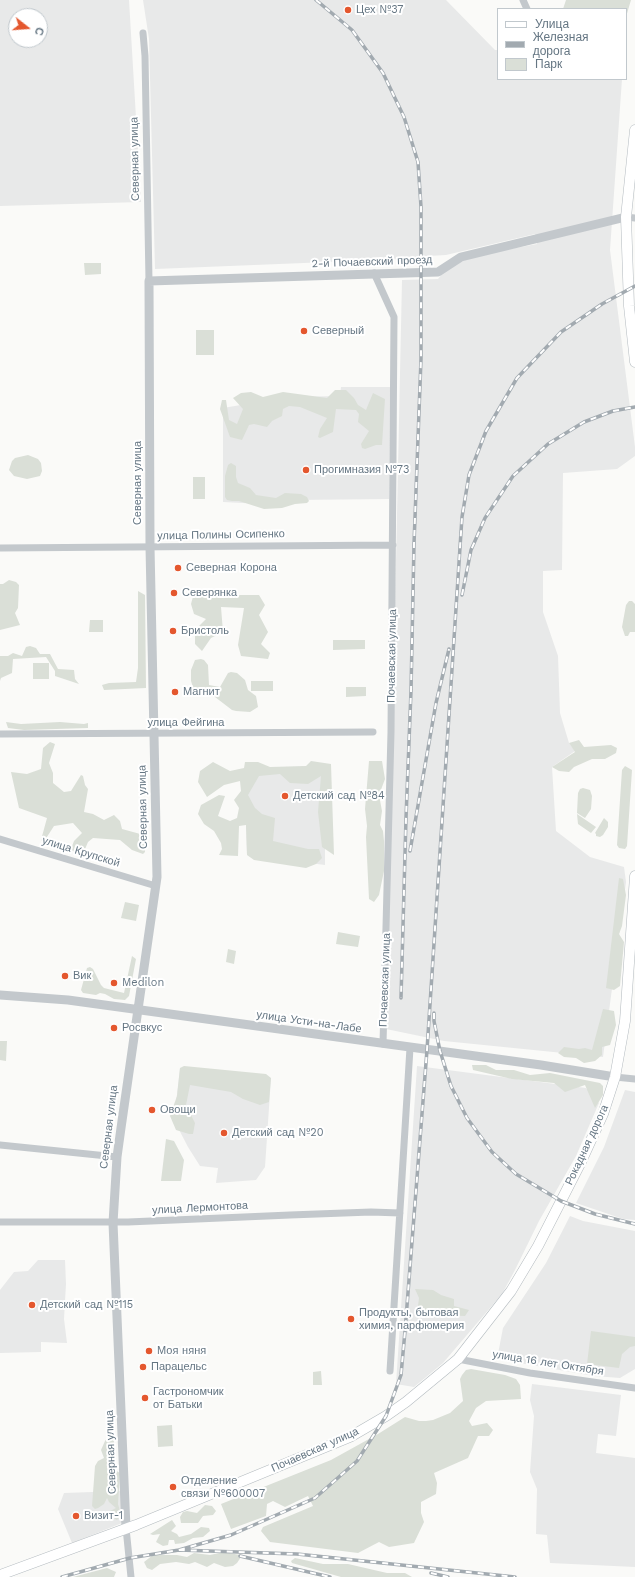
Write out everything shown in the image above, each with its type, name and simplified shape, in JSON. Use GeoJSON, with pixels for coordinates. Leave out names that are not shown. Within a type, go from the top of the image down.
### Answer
{"type":"FeatureCollection","features":[{"type":"Feature","properties":{"kind":"main road"},"geometry":{"type":"LineString","coordinates":[[635,130],[630,218],[629,300],[635,362]]}},
{"type":"Feature","properties":{"kind":"main road","name":"Рокадная дорога"},"geometry":{"type":"LineString","coordinates":[[458,1359],[511,1291],[538,1246],[581,1162],[603,1114],[615,1077],[625,1021],[635,876]]}},
{"type":"Feature","properties":{"kind":"main road","name":"Почаевская улица"},"geometry":{"type":"LineString","coordinates":[[0,1575],[126,1528],[350,1437],[386,1416],[406,1402],[458,1359]]}},
{"type":"Feature","properties":{"kind":"street","name":"Северная улица"},"geometry":{"type":"LineString","coordinates":[[131,1577],[126,1528],[113,1223],[117,1157],[156,886],[150,547],[149,281],[145,56],[143,34]]}},
{"type":"Feature","properties":{"kind":"street","name":"2-й Почаевский проезд"},"geometry":{"type":"LineString","coordinates":[[149,281],[438,272],[461,257],[630,218]]}},
{"type":"Feature","properties":{"kind":"street","name":"Почаевская улица"},"geometry":{"type":"LineString","coordinates":[[374,273],[394,317],[394,545],[383,1044]]}},
{"type":"Feature","properties":{"kind":"street","name":"улица Полины Осипенко"},"geometry":{"type":"LineString","coordinates":[[0,548],[394,545]]}},
{"type":"Feature","properties":{"kind":"street","name":"улица Фейгина"},"geometry":{"type":"LineString","coordinates":[[0,734],[373,732]]}},
{"type":"Feature","properties":{"kind":"street","name":"улица Крупской"},"geometry":{"type":"LineString","coordinates":[[0,839],[156,886]]}},
{"type":"Feature","properties":{"kind":"street","name":"улица Усти-на-Лабе"},"geometry":{"type":"LineString","coordinates":[[0,995],[68,1000],[541,1065],[615,1077]]}},
{"type":"Feature","properties":{"kind":"street"},"geometry":{"type":"LineString","coordinates":[[390,1371],[410,1048]]}},
{"type":"Feature","properties":{"kind":"street"},"geometry":{"type":"LineString","coordinates":[[615,1077],[635,1079]]}},
{"type":"Feature","properties":{"kind":"street"},"geometry":{"type":"LineString","coordinates":[[0,1145],[117,1157]]}},
{"type":"Feature","properties":{"kind":"street","name":"улица Лермонтова"},"geometry":{"type":"LineString","coordinates":[[0,1222],[113,1223],[371,1212],[400,1213]]}},
{"type":"Feature","properties":{"kind":"street","name":"улица 16 лет Октября"},"geometry":{"type":"LineString","coordinates":[[458,1359],[530,1373],[635,1388]]}},
{"type":"Feature","properties":{"kind":"shaded area"},"geometry":{"type":"Polygon","coordinates":[[[0,0],[129,0],[141,202],[0,206],[0,0]]]}},
{"type":"Feature","properties":{"kind":"shaded area"},"geometry":{"type":"Polygon","coordinates":[[[143,0],[446,0],[495,50],[497,50],[497,80],[622,80],[610,250],[635,456],[617,469],[563,473],[562,570],[543,571],[543,612],[558,656],[560,713],[569,743],[575,751],[552,767],[556,831],[590,857],[624,867],[626,882],[603,1057],[444,1041],[386,1029],[402,280],[438,279],[447,268],[472,256],[537,244],[535,234],[446,255],[428,256],[428,258],[155,269],[149,39],[143,0]]]}},
{"type":"Feature","properties":{"kind":"shaded area","name":"Прогимназия №73"},"geometry":{"type":"Polygon","coordinates":[[[341,387],[390,387],[389,499],[294,500],[282,505],[223,502],[223,408],[288,397],[340,396],[341,387]]]}},
{"type":"Feature","properties":{"kind":"shaded area","name":"Детский сад №84"},"geometry":{"type":"Polygon","coordinates":[[[325,766],[325,865],[247,855],[244,768],[325,766]]]}},
{"type":"Feature","properties":{"kind":"shaded area"},"geometry":{"type":"Polygon","coordinates":[[[417,1066],[586,1088],[599,1103],[576,1156],[539,1221],[502,1294],[443,1363],[414,1387],[396,1384],[417,1066]]]}},
{"type":"Feature","properties":{"kind":"shaded area","name":"Детский сад №20"},"geometry":{"type":"Polygon","coordinates":[[[180,1068],[271,1078],[265,1167],[256,1180],[216,1183],[218,1168],[200,1166],[174,1120],[180,1068]]]}},
{"type":"Feature","properties":{"kind":"shaded area"},"geometry":{"type":"Polygon","coordinates":[[[625,1090],[635,1092],[635,1220],[623,1219],[576,1203],[604,1147],[625,1090]]]}},
{"type":"Feature","properties":{"kind":"shaded area"},"geometry":{"type":"Polygon","coordinates":[[[570,1216],[583,1221],[635,1231],[635,1369],[620,1378],[594,1376],[497,1359],[503,1328],[546,1263],[570,1216]]]}},
{"type":"Feature","properties":{"kind":"shaded area","name":"Детский сад №115"},"geometry":{"type":"Polygon","coordinates":[[[38,1260],[65,1260],[66,1284],[64,1319],[67,1343],[41,1342],[41,1352],[0,1353],[0,1290],[14,1272],[28,1271],[38,1260]]]}},
{"type":"Feature","properties":{"kind":"shaded area"},"geometry":{"type":"Polygon","coordinates":[[[532,1384],[621,1395],[616,1436],[598,1434],[596,1453],[635,1458],[635,1567],[550,1563],[547,1535],[536,1534],[537,1489],[530,1472],[534,1416],[530,1400],[532,1384]]]}},
{"type":"Feature","properties":{"kind":"shaded area"},"geometry":{"type":"Polygon","coordinates":[[[121,1491],[122,1523],[72,1543],[58,1509],[64,1493],[121,1491]]]}},
{"type":"Feature","properties":{"kind":"green space"},"geometry":{"type":"Polygon","coordinates":[[[566,0],[631,0],[627,14],[627,8],[563,8],[566,0]]]}},
{"type":"Feature","properties":{"kind":"green space"},"geometry":{"type":"Polygon","coordinates":[[[84,263],[101,263],[101,274],[85,275],[84,263]]]}},
{"type":"Feature","properties":{"kind":"green space"},"geometry":{"type":"Polygon","coordinates":[[[196,330],[214,330],[214,355],[196,355],[196,330]]]}},
{"type":"Feature","properties":{"kind":"green space"},"geometry":{"type":"Polygon","coordinates":[[[335,390],[346,390],[354,398],[358,405],[366,410],[373,393],[385,399],[382,445],[376,445],[365,449],[362,448],[361,444],[369,431],[358,422],[359,414],[356,410],[336,409],[333,432],[320,438],[318,437],[320,429],[327,418],[300,407],[289,406],[283,409],[282,416],[272,421],[267,427],[254,424],[249,425],[242,440],[230,437],[220,409],[222,400],[226,400],[229,420],[237,424],[243,409],[233,398],[241,393],[251,392],[263,397],[283,392],[327,398],[335,390]]]}},
{"type":"Feature","properties":{"kind":"green space"},"geometry":{"type":"Polygon","coordinates":[[[28,455],[38,459],[41,463],[42,471],[40,476],[27,479],[14,476],[9,470],[12,461],[15,458],[28,455]]]}},
{"type":"Feature","properties":{"kind":"green space"},"geometry":{"type":"Polygon","coordinates":[[[231,463],[236,466],[236,477],[238,483],[250,488],[256,495],[276,498],[285,493],[301,494],[307,497],[309,501],[307,503],[295,504],[282,508],[264,509],[239,501],[227,500],[225,497],[225,476],[228,465],[231,463]]]}},
{"type":"Feature","properties":{"kind":"green space"},"geometry":{"type":"Polygon","coordinates":[[[193,477],[205,477],[205,499],[193,499],[193,477]]]}},
{"type":"Feature","properties":{"kind":"green space"},"geometry":{"type":"Polygon","coordinates":[[[9,580],[16,582],[19,585],[18,608],[15,613],[20,625],[0,630],[0,584],[3,584],[9,580]]]}},
{"type":"Feature","properties":{"kind":"green space"},"geometry":{"type":"Polygon","coordinates":[[[195,589],[212,595],[259,595],[265,605],[259,615],[268,632],[261,644],[270,653],[268,659],[241,656],[238,645],[244,608],[221,607],[223,632],[211,638],[202,651],[195,644],[195,630],[206,619],[194,614],[191,604],[195,589]]]}},
{"type":"Feature","properties":{"kind":"green space"},"geometry":{"type":"Polygon","coordinates":[[[138,591],[145,595],[146,688],[104,690],[102,685],[109,683],[136,682],[138,668],[138,591]]]}},
{"type":"Feature","properties":{"kind":"green space"},"geometry":{"type":"Polygon","coordinates":[[[629,601],[632,601],[635,604],[635,632],[630,632],[628,636],[625,636],[622,627],[626,605],[629,601]]]}},
{"type":"Feature","properties":{"kind":"green space"},"geometry":{"type":"Polygon","coordinates":[[[90,620],[103,620],[103,632],[89,632],[90,620]]]}},
{"type":"Feature","properties":{"kind":"green space"},"geometry":{"type":"Polygon","coordinates":[[[333,640],[365,640],[365,649],[333,650],[333,640]]]}},
{"type":"Feature","properties":{"kind":"green space"},"geometry":{"type":"Polygon","coordinates":[[[30,646],[36,648],[40,654],[50,654],[58,669],[74,670],[75,679],[79,684],[55,676],[55,671],[46,657],[13,659],[12,673],[1,678],[0,681],[0,656],[8,656],[13,653],[22,656],[26,647],[30,646]]]}},
{"type":"Feature","properties":{"kind":"green space"},"geometry":{"type":"Polygon","coordinates":[[[201,659],[208,665],[209,685],[220,687],[228,673],[237,673],[245,680],[248,690],[256,696],[258,707],[250,712],[236,711],[232,710],[215,697],[195,694],[191,681],[191,670],[195,660],[201,659]]]}},
{"type":"Feature","properties":{"kind":"green space"},"geometry":{"type":"Polygon","coordinates":[[[33,663],[49,663],[49,679],[33,679],[33,663]]]}},
{"type":"Feature","properties":{"kind":"green space"},"geometry":{"type":"Polygon","coordinates":[[[251,681],[273,681],[273,691],[251,691],[251,681]]]}},
{"type":"Feature","properties":{"kind":"green space"},"geometry":{"type":"Polygon","coordinates":[[[346,687],[366,687],[366,696],[346,697],[346,687]]]}},
{"type":"Feature","properties":{"kind":"green space"},"geometry":{"type":"Polygon","coordinates":[[[6,722],[21,724],[60,722],[88,723],[88,728],[24,730],[8,728],[6,722]]]}},
{"type":"Feature","properties":{"kind":"green space"},"geometry":{"type":"Polygon","coordinates":[[[579,740],[584,747],[611,745],[617,748],[616,753],[605,759],[592,759],[574,767],[569,772],[559,771],[552,767],[575,752],[569,743],[579,740]]]}},
{"type":"Feature","properties":{"kind":"green space"},"geometry":{"type":"Polygon","coordinates":[[[50,742],[55,744],[49,763],[53,773],[53,783],[64,792],[71,791],[81,775],[83,776],[85,785],[88,789],[84,812],[93,814],[104,820],[114,815],[120,821],[122,829],[144,835],[145,852],[143,854],[132,850],[120,840],[93,838],[88,842],[83,854],[76,854],[71,849],[74,841],[82,833],[73,823],[54,826],[43,843],[41,840],[47,818],[19,808],[11,772],[27,774],[41,769],[43,748],[50,742]]]}},
{"type":"Feature","properties":{"kind":"green space"},"geometry":{"type":"Polygon","coordinates":[[[311,761],[331,764],[334,855],[322,847],[318,812],[321,776],[308,784],[290,783],[280,774],[259,776],[248,795],[255,808],[262,814],[275,818],[273,841],[308,849],[319,849],[322,858],[316,864],[306,868],[254,860],[247,855],[246,825],[239,826],[238,856],[219,855],[222,849],[221,843],[214,831],[204,824],[198,814],[201,805],[219,795],[225,796],[218,816],[230,821],[237,818],[239,808],[234,800],[241,791],[240,781],[224,785],[207,797],[198,782],[200,771],[213,762],[230,771],[244,768],[245,762],[258,762],[270,767],[306,766],[311,761]]]}},
{"type":"Feature","properties":{"kind":"green space"},"geometry":{"type":"Polygon","coordinates":[[[369,761],[382,761],[385,779],[379,795],[382,811],[380,825],[383,831],[384,841],[384,871],[379,895],[374,902],[369,899],[366,837],[367,826],[365,809],[369,761]]]}},
{"type":"Feature","properties":{"kind":"green space"},"geometry":{"type":"Polygon","coordinates":[[[625,766],[632,770],[627,846],[625,849],[619,848],[617,845],[622,770],[625,766]]]}},
{"type":"Feature","properties":{"kind":"green space"},"geometry":{"type":"Polygon","coordinates":[[[583,788],[590,790],[592,796],[591,809],[585,818],[577,813],[578,793],[580,789],[583,788]]]}},
{"type":"Feature","properties":{"kind":"green space"},"geometry":{"type":"Polygon","coordinates":[[[577,814],[596,827],[591,833],[578,824],[577,814]]]}},
{"type":"Feature","properties":{"kind":"green space"},"geometry":{"type":"Polygon","coordinates":[[[604,818],[608,822],[608,827],[603,835],[600,837],[596,836],[595,833],[604,818]]]}},
{"type":"Feature","properties":{"kind":"green space"},"geometry":{"type":"Polygon","coordinates":[[[619,878],[623,879],[626,895],[622,926],[619,934],[624,942],[620,986],[614,990],[606,988],[619,878]]]}},
{"type":"Feature","properties":{"kind":"green space"},"geometry":{"type":"Polygon","coordinates":[[[125,902],[139,905],[136,921],[121,918],[125,902]]]}},
{"type":"Feature","properties":{"kind":"green space"},"geometry":{"type":"Polygon","coordinates":[[[338,932],[360,936],[358,947],[336,944],[338,932]]]}},
{"type":"Feature","properties":{"kind":"green space"},"geometry":{"type":"Polygon","coordinates":[[[228,949],[236,951],[234,964],[226,962],[228,949]]]}},
{"type":"Feature","properties":{"kind":"green space"},"geometry":{"type":"Polygon","coordinates":[[[132,956],[136,959],[129,996],[125,1000],[114,999],[100,993],[96,995],[83,993],[81,990],[87,968],[90,967],[93,969],[104,988],[124,993],[132,956]]]}},
{"type":"Feature","properties":{"kind":"green space"},"geometry":{"type":"Polygon","coordinates":[[[603,1009],[614,1011],[616,1025],[610,1045],[602,1047],[602,1055],[595,1061],[584,1063],[576,1058],[564,1057],[558,1053],[564,1047],[579,1049],[585,1048],[592,1050],[603,1009]]]}},
{"type":"Feature","properties":{"kind":"green space"},"geometry":{"type":"Polygon","coordinates":[[[0,1041],[7,1041],[6,1061],[0,1060],[0,1041]]]}},
{"type":"Feature","properties":{"kind":"green space"},"geometry":{"type":"Polygon","coordinates":[[[472,1065],[486,1065],[496,1070],[514,1070],[530,1075],[550,1073],[600,1083],[603,1086],[603,1095],[595,1108],[585,1085],[565,1092],[554,1083],[512,1079],[473,1070],[472,1065]]]}},
{"type":"Feature","properties":{"kind":"green space"},"geometry":{"type":"Polygon","coordinates":[[[184,1066],[266,1074],[271,1078],[269,1102],[260,1105],[243,1099],[231,1092],[190,1085],[186,1105],[195,1123],[193,1134],[176,1130],[170,1116],[177,1096],[180,1068],[184,1066]]]}},
{"type":"Feature","properties":{"kind":"green space"},"geometry":{"type":"Polygon","coordinates":[[[166,1139],[174,1141],[184,1160],[181,1181],[161,1181],[166,1139]]]}},
{"type":"Feature","properties":{"kind":"green space"},"geometry":{"type":"Polygon","coordinates":[[[415,1289],[433,1290],[441,1295],[454,1299],[454,1306],[469,1310],[465,1316],[417,1314],[419,1298],[415,1289]]]}},
{"type":"Feature","properties":{"kind":"green space"},"geometry":{"type":"Polygon","coordinates":[[[591,1331],[635,1337],[635,1346],[630,1347],[622,1354],[619,1368],[587,1364],[591,1331]]]}},
{"type":"Feature","properties":{"kind":"green space"},"geometry":{"type":"Polygon","coordinates":[[[471,1369],[505,1375],[516,1379],[520,1385],[521,1399],[486,1401],[476,1408],[469,1421],[472,1426],[487,1423],[493,1430],[489,1436],[478,1436],[468,1458],[434,1473],[437,1483],[436,1494],[421,1502],[421,1513],[424,1522],[414,1543],[389,1547],[379,1542],[358,1553],[270,1542],[261,1531],[263,1527],[313,1506],[308,1496],[285,1507],[273,1501],[267,1504],[266,1516],[231,1529],[221,1504],[331,1460],[405,1417],[419,1421],[426,1421],[433,1420],[450,1413],[463,1401],[460,1379],[466,1370],[471,1369]]]}},
{"type":"Feature","properties":{"kind":"green space"},"geometry":{"type":"Polygon","coordinates":[[[321,1371],[322,1385],[313,1385],[313,1372],[321,1371]]]}},
{"type":"Feature","properties":{"kind":"green space"},"geometry":{"type":"Polygon","coordinates":[[[172,1425],[173,1446],[158,1447],[157,1426],[172,1425]]]}},
{"type":"Feature","properties":{"kind":"green space"},"geometry":{"type":"Polygon","coordinates":[[[108,1437],[114,1441],[115,1470],[120,1473],[118,1504],[121,1515],[117,1520],[109,1515],[110,1511],[116,1508],[107,1498],[104,1504],[98,1508],[95,1509],[92,1506],[95,1466],[98,1461],[104,1458],[101,1450],[108,1437]]]}},
{"type":"Feature","properties":{"kind":"green space"},"geometry":{"type":"Polygon","coordinates":[[[205,1505],[212,1506],[216,1511],[213,1515],[203,1516],[198,1523],[181,1523],[180,1517],[183,1512],[187,1511],[197,1513],[205,1505]]]}},
{"type":"Feature","properties":{"kind":"green space"},"geometry":{"type":"Polygon","coordinates":[[[172,1520],[176,1526],[171,1531],[179,1537],[191,1534],[201,1527],[209,1528],[210,1531],[203,1537],[193,1538],[184,1543],[175,1544],[174,1540],[169,1540],[168,1545],[163,1546],[156,1542],[160,1534],[150,1534],[172,1520]]]}},
{"type":"Feature","properties":{"kind":"green space"},"geometry":{"type":"Polygon","coordinates":[[[224,1552],[240,1555],[241,1557],[233,1566],[225,1567],[214,1563],[207,1567],[195,1562],[189,1564],[176,1562],[160,1564],[152,1570],[147,1568],[144,1562],[153,1555],[177,1555],[187,1557],[194,1553],[210,1555],[224,1552]]]}},
{"type":"Feature","properties":{"kind":"green space"},"geometry":{"type":"Polygon","coordinates":[[[295,1558],[323,1564],[348,1564],[387,1573],[405,1573],[412,1577],[341,1577],[292,1563],[291,1561],[295,1558]]]}},
{"type":"Feature","properties":{"kind":"green space"},"geometry":{"type":"Polygon","coordinates":[[[107,1568],[116,1572],[114,1577],[73,1577],[107,1568]]]}},
{"type":"Feature","properties":{"kind":"railway"},"geometry":{"type":"LineString","coordinates":[[316,0],[352,30],[383,73],[404,117],[418,162],[421,207],[421,359],[414,544],[411,691],[401,998]]}},
{"type":"Feature","properties":{"kind":"railway"},"geometry":{"type":"LineString","coordinates":[[179,1550],[231,1535],[315,1498],[357,1461],[386,1416],[401,1375],[427,1050],[462,517],[469,475],[486,431],[517,378],[561,332],[602,304],[635,286]]}},
{"type":"Feature","properties":{"kind":"railway"},"geometry":{"type":"LineString","coordinates":[[462,595],[471,550],[485,518],[513,476],[548,444],[584,422],[613,411],[635,407]]}},
{"type":"Feature","properties":{"kind":"railway"},"geometry":{"type":"LineString","coordinates":[[410,851],[436,703],[449,649]]}},
{"type":"Feature","properties":{"kind":"railway"},"geometry":{"type":"LineString","coordinates":[[434,1013],[434,1021],[440,1051],[451,1086],[467,1118],[492,1152],[516,1174],[561,1201],[595,1214],[635,1224]]}},
{"type":"Feature","properties":{"kind":"railway"},"geometry":{"type":"LineString","coordinates":[[62,1577],[130,1558],[179,1550],[297,1554],[515,1577]]}},
{"type":"Feature","properties":{"kind":"railway"},"geometry":{"type":"LineString","coordinates":[[240,1556],[330,1577]]}},
{"type":"Feature","properties":{"kind":"railway"},"geometry":{"type":"LineString","coordinates":[[431,1573],[448,1577]]}},
{"type":"Feature","properties":{"kind":"place","name":"Цех №37"},"geometry":{"type":"Point","coordinates":[348,10]}},
{"type":"Feature","properties":{"kind":"place","name":"Северный"},"geometry":{"type":"Point","coordinates":[304,331]}},
{"type":"Feature","properties":{"kind":"place","name":"Прогимназия №73"},"geometry":{"type":"Point","coordinates":[306,470]}},
{"type":"Feature","properties":{"kind":"place","name":"Северная Корона"},"geometry":{"type":"Point","coordinates":[178,568]}},
{"type":"Feature","properties":{"kind":"place","name":"Северянка"},"geometry":{"type":"Point","coordinates":[174,593]}},
{"type":"Feature","properties":{"kind":"place","name":"Бристоль"},"geometry":{"type":"Point","coordinates":[173,631]}},
{"type":"Feature","properties":{"kind":"place","name":"Магнит"},"geometry":{"type":"Point","coordinates":[175,692]}},
{"type":"Feature","properties":{"kind":"place","name":"Детский сад №84"},"geometry":{"type":"Point","coordinates":[285,796]}},
{"type":"Feature","properties":{"kind":"place","name":"Вик"},"geometry":{"type":"Point","coordinates":[65,976]}},
{"type":"Feature","properties":{"kind":"place","name":"Medilon"},"geometry":{"type":"Point","coordinates":[114,983]}},
{"type":"Feature","properties":{"kind":"place","name":"Росвкус"},"geometry":{"type":"Point","coordinates":[114,1028]}},
{"type":"Feature","properties":{"kind":"place","name":"Овощи"},"geometry":{"type":"Point","coordinates":[152,1110]}},
{"type":"Feature","properties":{"kind":"place","name":"Детский сад №20"},"geometry":{"type":"Point","coordinates":[224,1133]}},
{"type":"Feature","properties":{"kind":"place","name":"Детский сад №115"},"geometry":{"type":"Point","coordinates":[32,1305]}},
{"type":"Feature","properties":{"kind":"place","name":"Продукты, бытовая химия, парфюмерия"},"geometry":{"type":"Point","coordinates":[351,1319]}},
{"type":"Feature","properties":{"kind":"place","name":"Моя няня"},"geometry":{"type":"Point","coordinates":[149,1351]}},
{"type":"Feature","properties":{"kind":"place","name":"Парацельс"},"geometry":{"type":"Point","coordinates":[143,1367]}},
{"type":"Feature","properties":{"kind":"place","name":"Гастрономчик от Батьки"},"geometry":{"type":"Point","coordinates":[145,1398]}},
{"type":"Feature","properties":{"kind":"place","name":"Отделение связи №600007"},"geometry":{"type":"Point","coordinates":[173,1487]}},
{"type":"Feature","properties":{"kind":"place","name":"Визит-1"},"geometry":{"type":"Point","coordinates":[76,1516]}}]}
